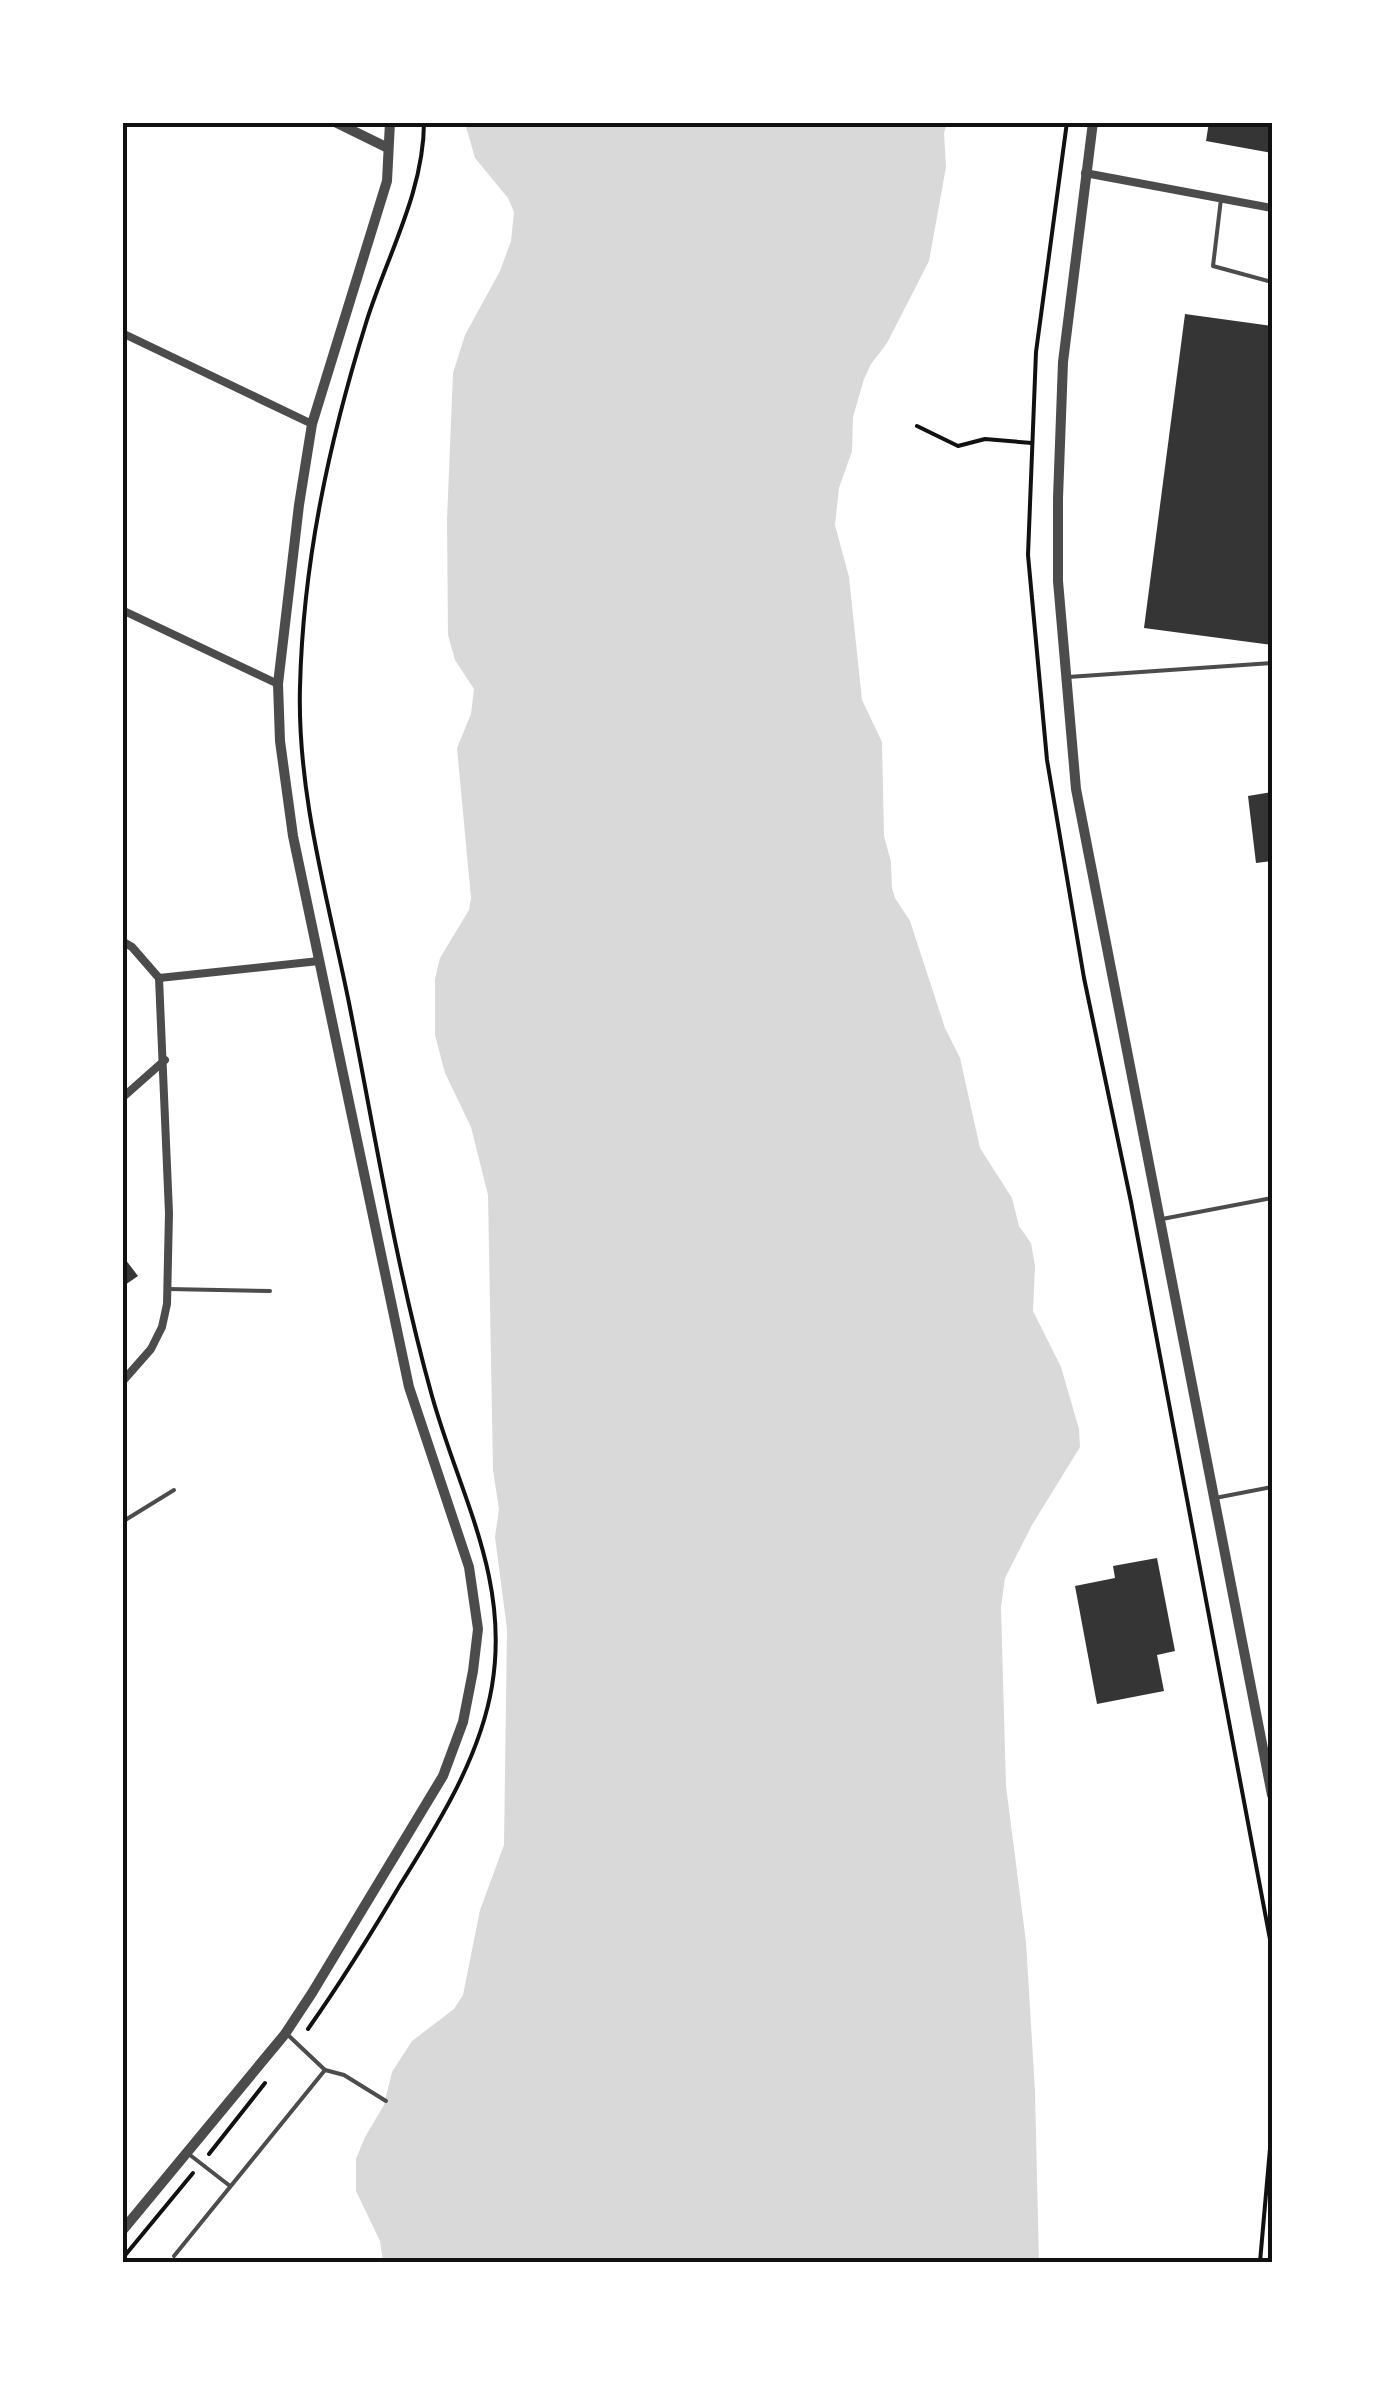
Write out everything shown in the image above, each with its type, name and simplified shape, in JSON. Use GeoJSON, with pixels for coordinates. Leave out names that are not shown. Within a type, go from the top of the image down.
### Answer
{"type":"FeatureCollection","features":[{"type":"Feature","properties":{"kind":"street"},"geometry":{"type":"LineString","coordinates":[[335,122],[388,148]]}},
{"type":"Feature","properties":{"kind":"street"},"geometry":{"type":"LineString","coordinates":[[122,2231],[285,2034],[387,1872],[443,1776],[463,1722],[478,1629],[469,1568],[409,1386],[293,836],[280,741],[278,684],[298,505],[312,424],[387,181],[390,122]]}},
{"type":"Feature","properties":{"kind":"street"},"geometry":{"type":"LineString","coordinates":[[1093,122],[1062,362],[1058,582],[1076,789],[1272,1796]]}},
{"type":"Feature","properties":{"kind":"street"},"geometry":{"type":"LineString","coordinates":[[1085,173],[1272,208]]}},
{"type":"Feature","properties":{"kind":"street"},"geometry":{"type":"LineString","coordinates":[[122,333],[312,424]]}},
{"type":"Feature","properties":{"kind":"street"},"geometry":{"type":"LineString","coordinates":[[122,610],[278,684]]}},
{"type":"Feature","properties":{"kind":"street"},"geometry":{"type":"LineString","coordinates":[[122,941],[159,978],[170,1213],[168,1289],[162,1327],[152,1350],[122,1382]]}},
{"type":"Feature","properties":{"kind":"street"},"geometry":{"type":"LineString","coordinates":[[159,978],[320,961]]}},
{"type":"Feature","properties":{"kind":"street"},"geometry":{"type":"LineString","coordinates":[[122,1098],[165,1060]]}},
{"type":"Feature","properties":{"kind":"lane"},"geometry":{"type":"LineString","coordinates":[[1221,199],[1213,266],[1272,282]]}},
{"type":"Feature","properties":{"kind":"lane"},"geometry":{"type":"LineString","coordinates":[[1066,677],[1272,663]]}},
{"type":"Feature","properties":{"kind":"lane"},"geometry":{"type":"LineString","coordinates":[[1158,1220],[1272,1198]]}},
{"type":"Feature","properties":{"kind":"lane"},"geometry":{"type":"LineString","coordinates":[[168,1289],[270,1291]]}},
{"type":"Feature","properties":{"kind":"lane"},"geometry":{"type":"LineString","coordinates":[[1216,1498],[1272,1487]]}},
{"type":"Feature","properties":{"kind":"lane"},"geometry":{"type":"LineString","coordinates":[[122,1522],[174,1490]]}},
{"type":"Feature","properties":{"kind":"lane"},"geometry":{"type":"LineString","coordinates":[[285,2034],[325,2070],[344,2075],[386,2101]]}},
{"type":"Feature","properties":{"kind":"lane"},"geometry":{"type":"LineString","coordinates":[[174,2256],[325,2070]]}},
{"type":"Feature","properties":{"kind":"lane"},"geometry":{"type":"LineString","coordinates":[[188,2153],[230,2186]]}},
{"type":"Feature","properties":{"kind":"path"},"geometry":{"type":"LineString","coordinates":[[916,426],[958,446],[985,439],[1032,443]]}},
{"type":"Feature","properties":{"kind":"path"},"geometry":{"type":"LineString","coordinates":[[1260,2262],[1272,2126]]}},
{"type":"Feature","properties":{"kind":"shaded area"},"geometry":{"type":"Polygon","coordinates":[[[465,123],[947,123],[946,167],[929,261],[864,379],[853,417],[852,451],[839,488],[835,525],[849,577],[862,700],[882,742],[884,836],[892,888],[910,921],[945,1028],[960,1058],[980,1148],[1012,1198],[1019,1226],[1031,1243],[1035,1266],[1033,1311],[1061,1367],[1079,1429],[1080,1447],[1005,1578],[1001,1607],[1006,1786],[1026,1942],[1035,2091],[1039,2262],[383,2262],[380,2241],[356,2191],[356,2159],[384,2105],[392,2072],[412,2041],[454,2009],[463,1995],[480,1910],[504,1845],[507,1629],[495,1537],[499,1509],[493,1470],[488,1195],[471,1127],[445,1073],[435,1035],[435,979],[440,958],[469,910],[471,898],[457,748],[471,714],[474,689],[455,660],[448,635],[447,520],[453,373],[465,335],[500,271],[511,241],[514,212],[508,198],[475,158],[465,123]]]}},
{"type":"Feature","properties":{"kind":"building"},"geometry":{"type":"Polygon","coordinates":[[[1209,122],[1272,122],[1272,153],[1206,141],[1209,122]]]}},
{"type":"Feature","properties":{"kind":"building"},"geometry":{"type":"Polygon","coordinates":[[[1185,314],[1272,326],[1272,645],[1144,628],[1185,314]]]}},
{"type":"Feature","properties":{"kind":"building"},"geometry":{"type":"Polygon","coordinates":[[[1272,792],[1272,861],[1256,863],[1248,796],[1272,792]]]}},
{"type":"Feature","properties":{"kind":"building"},"geometry":{"type":"Polygon","coordinates":[[[122,1255],[138,1276],[122,1287],[122,1255]]]}},
{"type":"Feature","properties":{"kind":"building"},"geometry":{"type":"Polygon","coordinates":[[[1157,1558],[1175,1651],[1157,1655],[1164,1691],[1097,1704],[1075,1586],[1115,1578],[1113,1566],[1157,1558]]]}}]}
